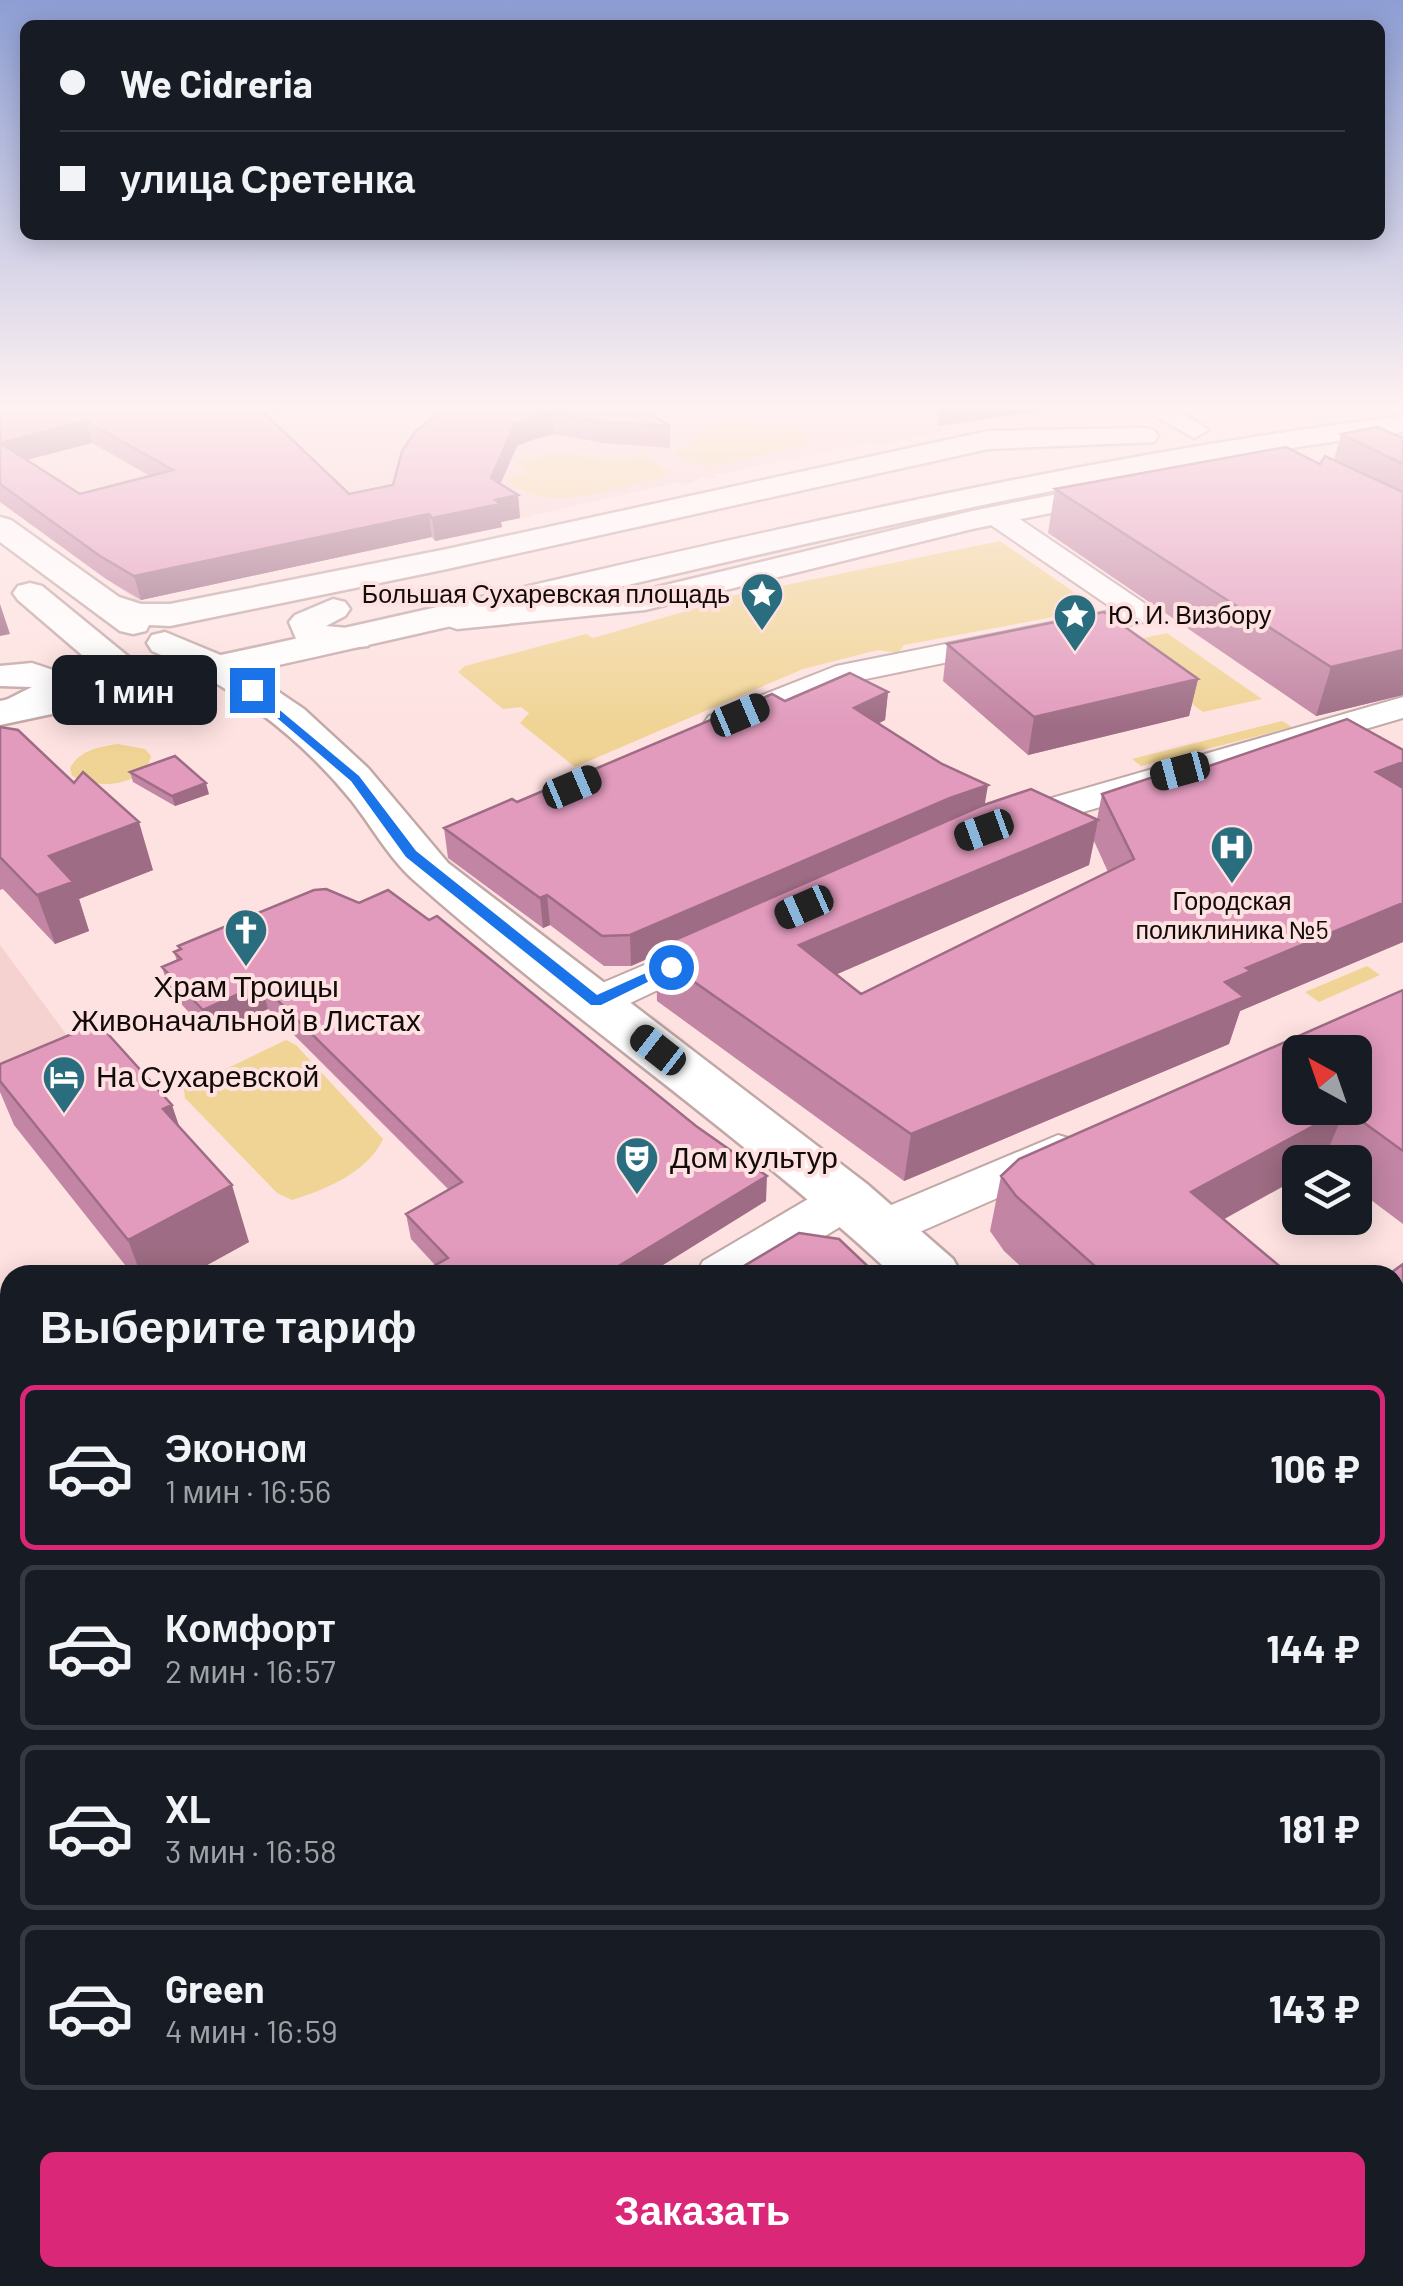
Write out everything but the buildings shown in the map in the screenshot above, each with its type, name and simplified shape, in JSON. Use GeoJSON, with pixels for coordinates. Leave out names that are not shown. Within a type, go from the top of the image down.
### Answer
{"type":"FeatureCollection","features":[{"type":"Feature","properties":{"kind":"main road"},"geometry":{"type":"LineString","coordinates":[[103,603],[146,616],[188,612],[654,514]]}},
{"type":"Feature","properties":{"kind":"main road"},"geometry":{"type":"LineString","coordinates":[[5,694],[106,656],[761,514]]}},
{"type":"Feature","properties":{"kind":"main road"},"geometry":{"type":"LineString","coordinates":[[5,694],[139,684],[428,622],[894,514]]}},
{"type":"Feature","properties":{"kind":"main road"},"geometry":{"type":"LineString","coordinates":[[428,622],[526,608],[645,600],[996,514]]}},
{"type":"Feature","properties":{"kind":"main road"},"geometry":{"type":"LineString","coordinates":[[0,527],[165,643],[221,667],[433,845],[596,1002],[865,1214],[921,1265]]}},
{"type":"Feature","properties":{"kind":"main road"},"geometry":{"type":"LineString","coordinates":[[0,570],[139,684]]}},
{"type":"Feature","properties":{"kind":"main road"},"geometry":{"type":"LineString","coordinates":[[333,609],[307,622],[310,633],[329,640],[355,638]]}},
{"type":"Feature","properties":{"kind":"street"},"geometry":{"type":"LineString","coordinates":[[700,732],[846,673],[1133,616],[1132,609],[996,514]]}},
{"type":"Feature","properties":{"kind":"street"},"geometry":{"type":"LineString","coordinates":[[976,833],[1064,803],[1403,707]]}},
{"type":"Feature","properties":{"kind":"street"},"geometry":{"type":"LineString","coordinates":[[596,1002],[747,933]]}},
{"type":"Feature","properties":{"kind":"street"},"geometry":{"type":"LineString","coordinates":[[745,1265],[865,1214],[1094,1136]]}},
{"type":"Feature","properties":{"kind":"shaded area"},"geometry":{"type":"Polygon","coordinates":[[[17,514],[540,514],[499,523],[502,527],[435,541],[431,537],[137,601],[17,514]]]}},
{"type":"Feature","properties":{"kind":"shaded area"},"geometry":{"type":"Polygon","coordinates":[[[1000,541],[1071,590],[1091,610],[904,645],[898,653],[878,650],[803,669],[575,767],[520,723],[529,713],[521,707],[503,709],[458,672],[465,666],[586,634],[593,638],[700,607],[731,603],[726,597],[1000,541]]]}},
{"type":"Feature","properties":{"kind":"shaded area"},"geometry":{"type":"Polygon","coordinates":[[[1167,633],[1262,699],[1203,712],[1112,645],[1167,633]]]}},
{"type":"Feature","properties":{"kind":"shaded area"},"geometry":{"type":"Polygon","coordinates":[[[1282,721],[1292,727],[1141,766],[1132,759],[1282,721]]]}},
{"type":"Feature","properties":{"kind":"shaded area"},"geometry":{"type":"Polygon","coordinates":[[[118,744],[145,749],[151,756],[139,774],[105,784],[72,776],[70,768],[79,757],[118,744]]]}},
{"type":"Feature","properties":{"kind":"shaded area"},"geometry":{"type":"Polygon","coordinates":[[[0,945],[69,1038],[0,1066],[0,945]]]}},
{"type":"Feature","properties":{"kind":"shaded area"},"geometry":{"type":"Polygon","coordinates":[[[1367,966],[1380,975],[1319,1002],[1305,992],[1367,966]]]}},
{"type":"Feature","properties":{"kind":"shaded area"},"geometry":{"type":"Polygon","coordinates":[[[286,1040],[296,1045],[383,1139],[356,1170],[292,1200],[277,1193],[185,1098],[184,1089],[286,1040]]]}},
{"type":"Feature","properties":{"kind":"place","name":"Большая Сухаревская площадь"},"geometry":{"type":"Point","coordinates":[762,632]}},
{"type":"Feature","properties":{"kind":"place","name":"Ю. И. Визбору"},"geometry":{"type":"Point","coordinates":[1075,653]}},
{"type":"Feature","properties":{"kind":"place","name":"Городская поликлиника №5"},"geometry":{"type":"Point","coordinates":[1232,885]}},
{"type":"Feature","properties":{"kind":"place","name":"Храм Троицы Живоначальной в Листах"},"geometry":{"type":"Point","coordinates":[246,968]}},
{"type":"Feature","properties":{"kind":"place","name":"На Сухаревской"},"geometry":{"type":"Point","coordinates":[64,1115]}},
{"type":"Feature","properties":{"kind":"place","name":"Дом культур"},"geometry":{"type":"Point","coordinates":[637,1196]}},
{"type":"Feature","properties":{"kind":"route"},"geometry":{"type":"LineString","coordinates":[[252,690],[355,778],[411,854],[596,1002],[671,967]]}}]}
